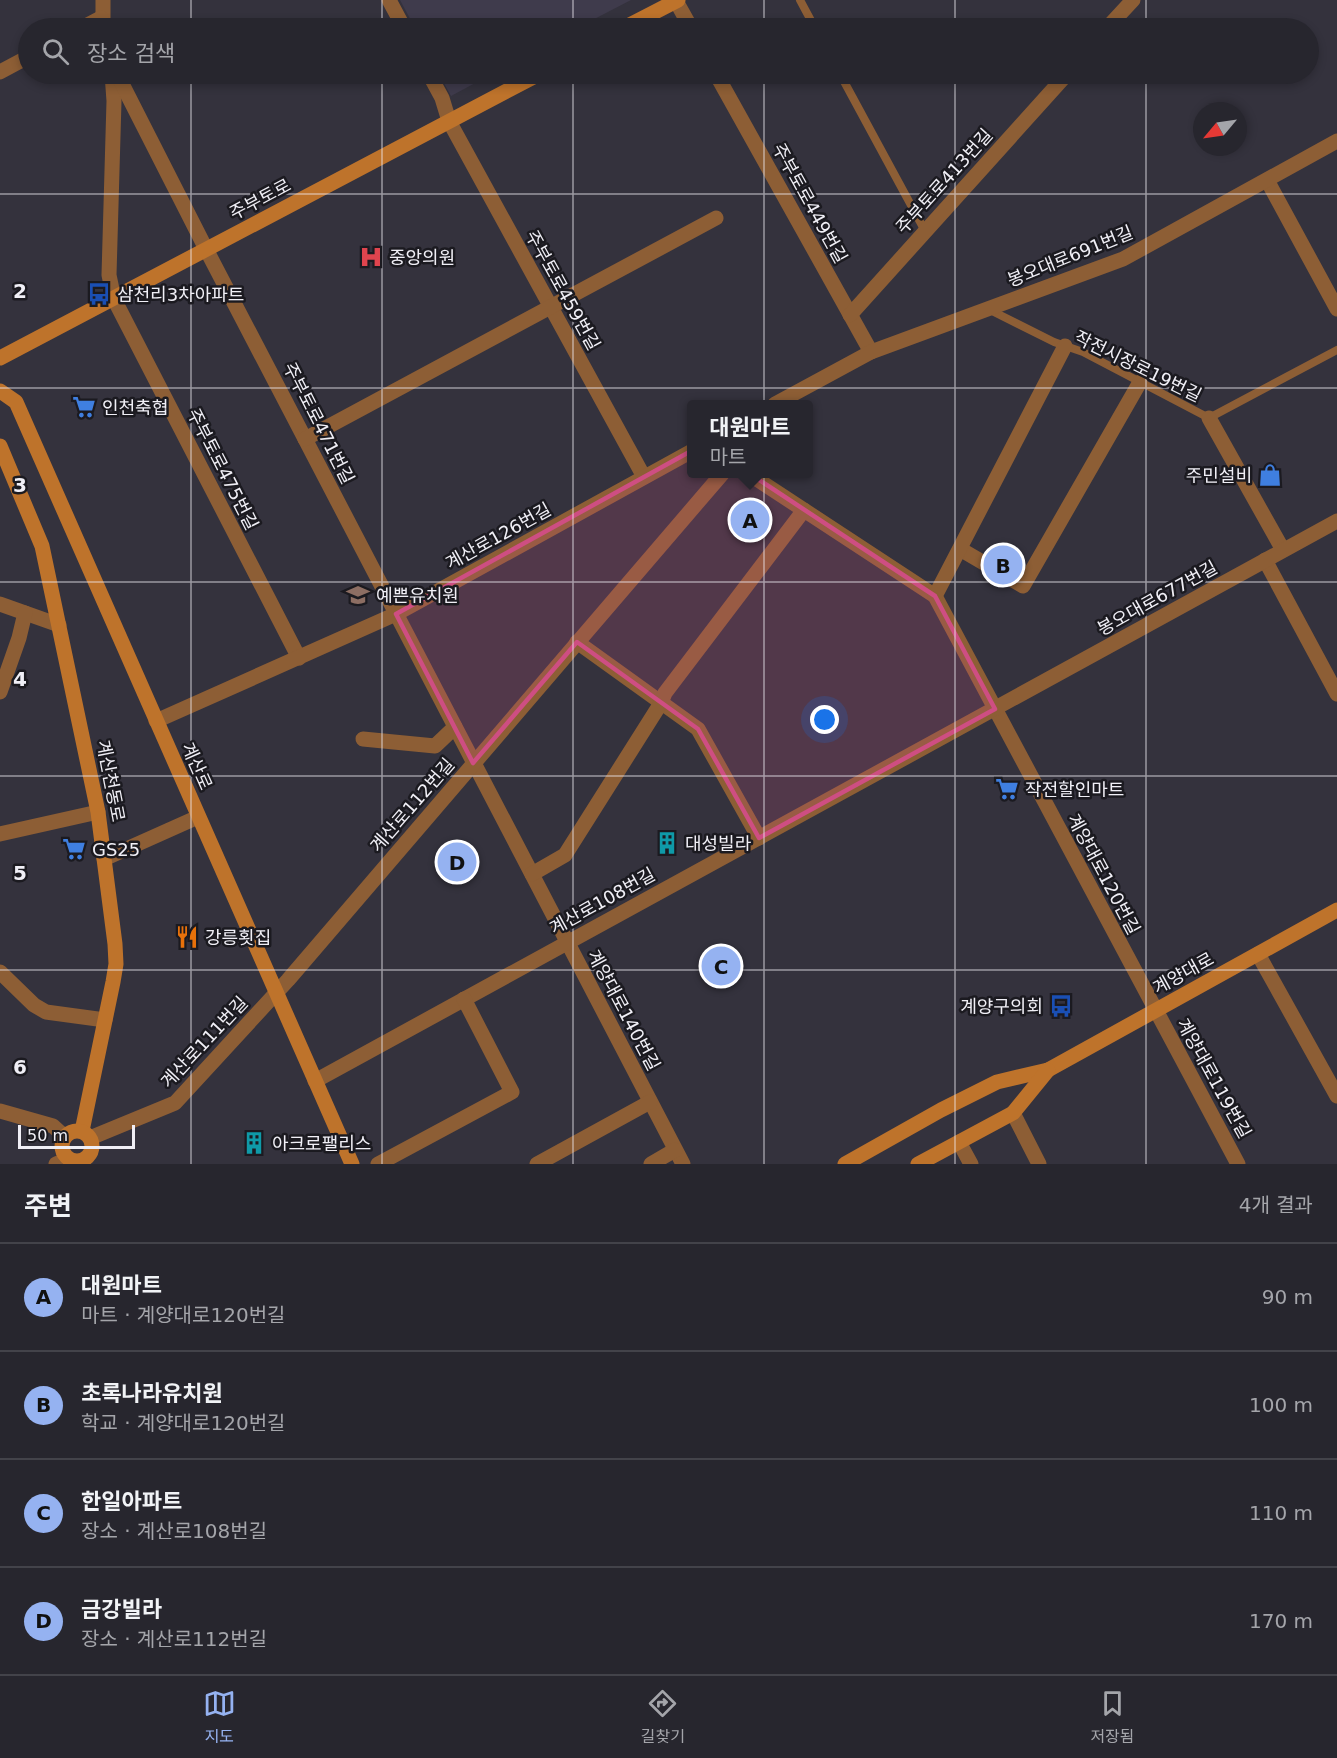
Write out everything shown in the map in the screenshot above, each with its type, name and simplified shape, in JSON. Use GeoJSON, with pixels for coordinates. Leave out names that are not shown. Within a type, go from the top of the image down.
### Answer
{"type":"FeatureCollection","features":[{"type":"Feature","properties":{"kind":"street"},"geometry":{"type":"LineString","coordinates":[[102,18],[103,0]]}},
{"type":"Feature","properties":{"kind":"street"},"geometry":{"type":"LineString","coordinates":[[389,0],[399,18]]}},
{"type":"Feature","properties":{"kind":"street"},"geometry":{"type":"LineString","coordinates":[[1116,18],[1133,0]]}},
{"type":"Feature","properties":{"kind":"street"},"geometry":{"type":"LineString","coordinates":[[644,18],[677,1],[686,18]]}},
{"type":"Feature","properties":{"kind":"street"},"geometry":{"type":"LineString","coordinates":[[0,72],[18,62]]}},
{"type":"Feature","properties":{"kind":"street","name":"주부토로475번길"},"geometry":{"type":"LineString","coordinates":[[113,84],[109,275],[114,298],[299,658]]}},
{"type":"Feature","properties":{"kind":"street","name":"주부토로471번길"},"geometry":{"type":"LineString","coordinates":[[122,84],[396,614]]}},
{"type":"Feature","properties":{"kind":"street","name":"주부토로459번길"},"geometry":{"type":"LineString","coordinates":[[434,84],[442,98],[449,121],[644,477]]}},
{"type":"Feature","properties":{"kind":"street","name":"주부토로"},"geometry":{"type":"LineString","coordinates":[[0,358],[520,84]]}},
{"type":"Feature","properties":{"kind":"street","name":"주부토로449번길"},"geometry":{"type":"LineString","coordinates":[[722,84],[871,352]]}},
{"type":"Feature","properties":{"kind":"street","name":"주부토로413번길"},"geometry":{"type":"LineString","coordinates":[[850,315],[1058,84]]}},
{"type":"Feature","properties":{"kind":"street","name":"봉오대로691번길"},"geometry":{"type":"LineString","coordinates":[[871,352],[1123,259],[1337,141]]}},
{"type":"Feature","properties":{"kind":"street"},"geometry":{"type":"LineString","coordinates":[[1267,180],[1337,308]]}},
{"type":"Feature","properties":{"kind":"street"},"geometry":{"type":"LineString","coordinates":[[305,439],[716,218]]}},
{"type":"Feature","properties":{"kind":"street"},"geometry":{"type":"LineString","coordinates":[[935,596],[1065,346]]}},
{"type":"Feature","properties":{"kind":"street"},"geometry":{"type":"LineString","coordinates":[[785,400],[871,352]]}},
{"type":"Feature","properties":{"kind":"street"},"geometry":{"type":"LineString","coordinates":[[960,549],[1023,586],[1140,382]]}},
{"type":"Feature","properties":{"kind":"street","name":"계산로"},"geometry":{"type":"LineString","coordinates":[[0,391],[16,402],[352,1164]]}},
{"type":"Feature","properties":{"kind":"street"},"geometry":{"type":"LineString","coordinates":[[1209,418],[1283,550]]}},
{"type":"Feature","properties":{"kind":"street","name":"계산천동로"},"geometry":{"type":"LineString","coordinates":[[0,446],[42,546],[98,812],[116,963],[105,1020],[88,1139],[92,1164]]}},
{"type":"Feature","properties":{"kind":"street","name":"계산로126번길"},"geometry":{"type":"LineString","coordinates":[[156,721],[396,614],[687,454]]}},
{"type":"Feature","properties":{"kind":"street","name":"계산로112번길"},"geometry":{"type":"LineString","coordinates":[[276,993],[719,478]]}},
{"type":"Feature","properties":{"kind":"street","name":"계양대로120번길"},"geometry":{"type":"LineString","coordinates":[[755,478],[935,596],[1155,1010]]}},
{"type":"Feature","properties":{"kind":"street"},"geometry":{"type":"LineString","coordinates":[[532,874],[565,855],[661,703],[665,693],[804,510]]}},
{"type":"Feature","properties":{"kind":"street","name":"봉오대로677번길"},"geometry":{"type":"LineString","coordinates":[[995,709],[1337,521]]}},
{"type":"Feature","properties":{"kind":"street"},"geometry":{"type":"LineString","coordinates":[[1265,560],[1337,694]]}},
{"type":"Feature","properties":{"kind":"street"},"geometry":{"type":"LineString","coordinates":[[0,604],[59,625]]}},
{"type":"Feature","properties":{"kind":"street"},"geometry":{"type":"LineString","coordinates":[[0,692],[20,638],[25,613]]}},
{"type":"Feature","properties":{"kind":"street","name":"계양대로140번길"},"geometry":{"type":"LineString","coordinates":[[396,614],[683,1164]]}},
{"type":"Feature","properties":{"kind":"street"},"geometry":{"type":"LineString","coordinates":[[577,642],[698,729],[759,838]]}},
{"type":"Feature","properties":{"kind":"street","name":"계산로108번길"},"geometry":{"type":"LineString","coordinates":[[315,1081],[995,709]]}},
{"type":"Feature","properties":{"kind":"street"},"geometry":{"type":"LineString","coordinates":[[363,739],[435,746],[455,727]]}},
{"type":"Feature","properties":{"kind":"street"},"geometry":{"type":"LineString","coordinates":[[0,834],[98,812]]}},
{"type":"Feature","properties":{"kind":"street"},"geometry":{"type":"LineString","coordinates":[[104,859],[198,817]]}},
{"type":"Feature","properties":{"kind":"street","name":"계양대로"},"geometry":{"type":"LineString","coordinates":[[845,1164],[941,1110],[997,1082],[1048,1070],[1337,910]]}},
{"type":"Feature","properties":{"kind":"street"},"geometry":{"type":"LineString","coordinates":[[1258,954],[1336,1090]]}},
{"type":"Feature","properties":{"kind":"street"},"geometry":{"type":"LineString","coordinates":[[0,972],[34,1005],[45,1012],[105,1020]]}},
{"type":"Feature","properties":{"kind":"street","name":"계산로111번길"},"geometry":{"type":"LineString","coordinates":[[88,1139],[175,1103],[276,993]]}},
{"type":"Feature","properties":{"kind":"street"},"geometry":{"type":"LineString","coordinates":[[378,1164],[512,1092],[464,999]]}},
{"type":"Feature","properties":{"kind":"street","name":"계양대로119번길"},"geometry":{"type":"LineString","coordinates":[[1155,1010],[1238,1164]]}},
{"type":"Feature","properties":{"kind":"street","name":"계양대로"},"geometry":{"type":"LineString","coordinates":[[918,1164],[1013,1113],[1048,1070]]}},
{"type":"Feature","properties":{"kind":"street"},"geometry":{"type":"LineString","coordinates":[[537,1164],[650,1102]]}},
{"type":"Feature","properties":{"kind":"street"},"geometry":{"type":"LineString","coordinates":[[0,1111],[53,1126],[63,1141],[63,1153],[69,1159],[78,1162],[87,1158],[88,1139],[72,1131],[63,1141],[59,1163]]}},
{"type":"Feature","properties":{"kind":"street"},"geometry":{"type":"LineString","coordinates":[[1013,1113],[1039,1164]]}},
{"type":"Feature","properties":{"kind":"street"},"geometry":{"type":"LineString","coordinates":[[959,1142],[971,1164]]}},
{"type":"Feature","properties":{"kind":"street"},"geometry":{"type":"LineString","coordinates":[[651,1164],[675,1150]]}},
{"type":"Feature","properties":{"kind":"lane"},"geometry":{"type":"LineString","coordinates":[[800,0],[810,18]]}},
{"type":"Feature","properties":{"kind":"lane"},"geometry":{"type":"LineString","coordinates":[[845,84],[925,231]]}},
{"type":"Feature","properties":{"kind":"lane","name":"작전시장로19번길"},"geometry":{"type":"LineString","coordinates":[[987,309],[1065,346],[1083,352],[1209,418],[1337,350]]}},
{"type":"Feature","properties":{"kind":"highlighted area"},"geometry":{"type":"Polygon","coordinates":[[[711,440],[732,462],[935,596],[995,709],[759,838],[698,729],[577,642],[473,763],[396,614],[711,440]]]}},
{"type":"Feature","properties":{"kind":"shaded area"},"geometry":{"type":"Polygon","coordinates":[[[400,0],[631,0],[596,18],[410,18],[400,0]]]}},
{"type":"Feature","properties":{"kind":"shaded area"},"geometry":{"type":"Polygon","coordinates":[[[444,84],[473,84],[451,96],[444,84]]]}},
{"type":"Feature","properties":{"kind":"place","name":"중앙의원"},"geometry":{"type":"Point","coordinates":[371,257]}},
{"type":"Feature","properties":{"kind":"place","name":"삼천리3차아파트"},"geometry":{"type":"Point","coordinates":[99,294]}},
{"type":"Feature","properties":{"kind":"place","name":"인천축협"},"geometry":{"type":"Point","coordinates":[84,407]}},
{"type":"Feature","properties":{"kind":"place","name":"주민설비"},"geometry":{"type":"Point","coordinates":[1270,475]}},
{"type":"Feature","properties":{"kind":"place","name":"대원마트"},"geometry":{"type":"Point","coordinates":[750,520]}},
{"type":"Feature","properties":{"kind":"place","name":"초록나라유치원"},"geometry":{"type":"Point","coordinates":[1003,565]}},
{"type":"Feature","properties":{"kind":"place","name":"예쁜유치원"},"geometry":{"type":"Point","coordinates":[358,595]}},
{"type":"Feature","properties":{"kind":"place","name":"작전할인마트"},"geometry":{"type":"Point","coordinates":[1007,789]}},
{"type":"Feature","properties":{"kind":"place","name":"대성빌라"},"geometry":{"type":"Point","coordinates":[667,843]}},
{"type":"Feature","properties":{"kind":"place","name":"GS25"},"geometry":{"type":"Point","coordinates":[74,849]}},
{"type":"Feature","properties":{"kind":"place","name":"금강빌라"},"geometry":{"type":"Point","coordinates":[457,862]}},
{"type":"Feature","properties":{"kind":"place","name":"강릉횟집"},"geometry":{"type":"Point","coordinates":[187,937]}},
{"type":"Feature","properties":{"kind":"place","name":"한일아파트"},"geometry":{"type":"Point","coordinates":[721,966]}},
{"type":"Feature","properties":{"kind":"place","name":"계양구의회"},"geometry":{"type":"Point","coordinates":[1061,1006]}},
{"type":"Feature","properties":{"kind":"place","name":"아크로팰리스"},"geometry":{"type":"Point","coordinates":[254,1143]}}]}
